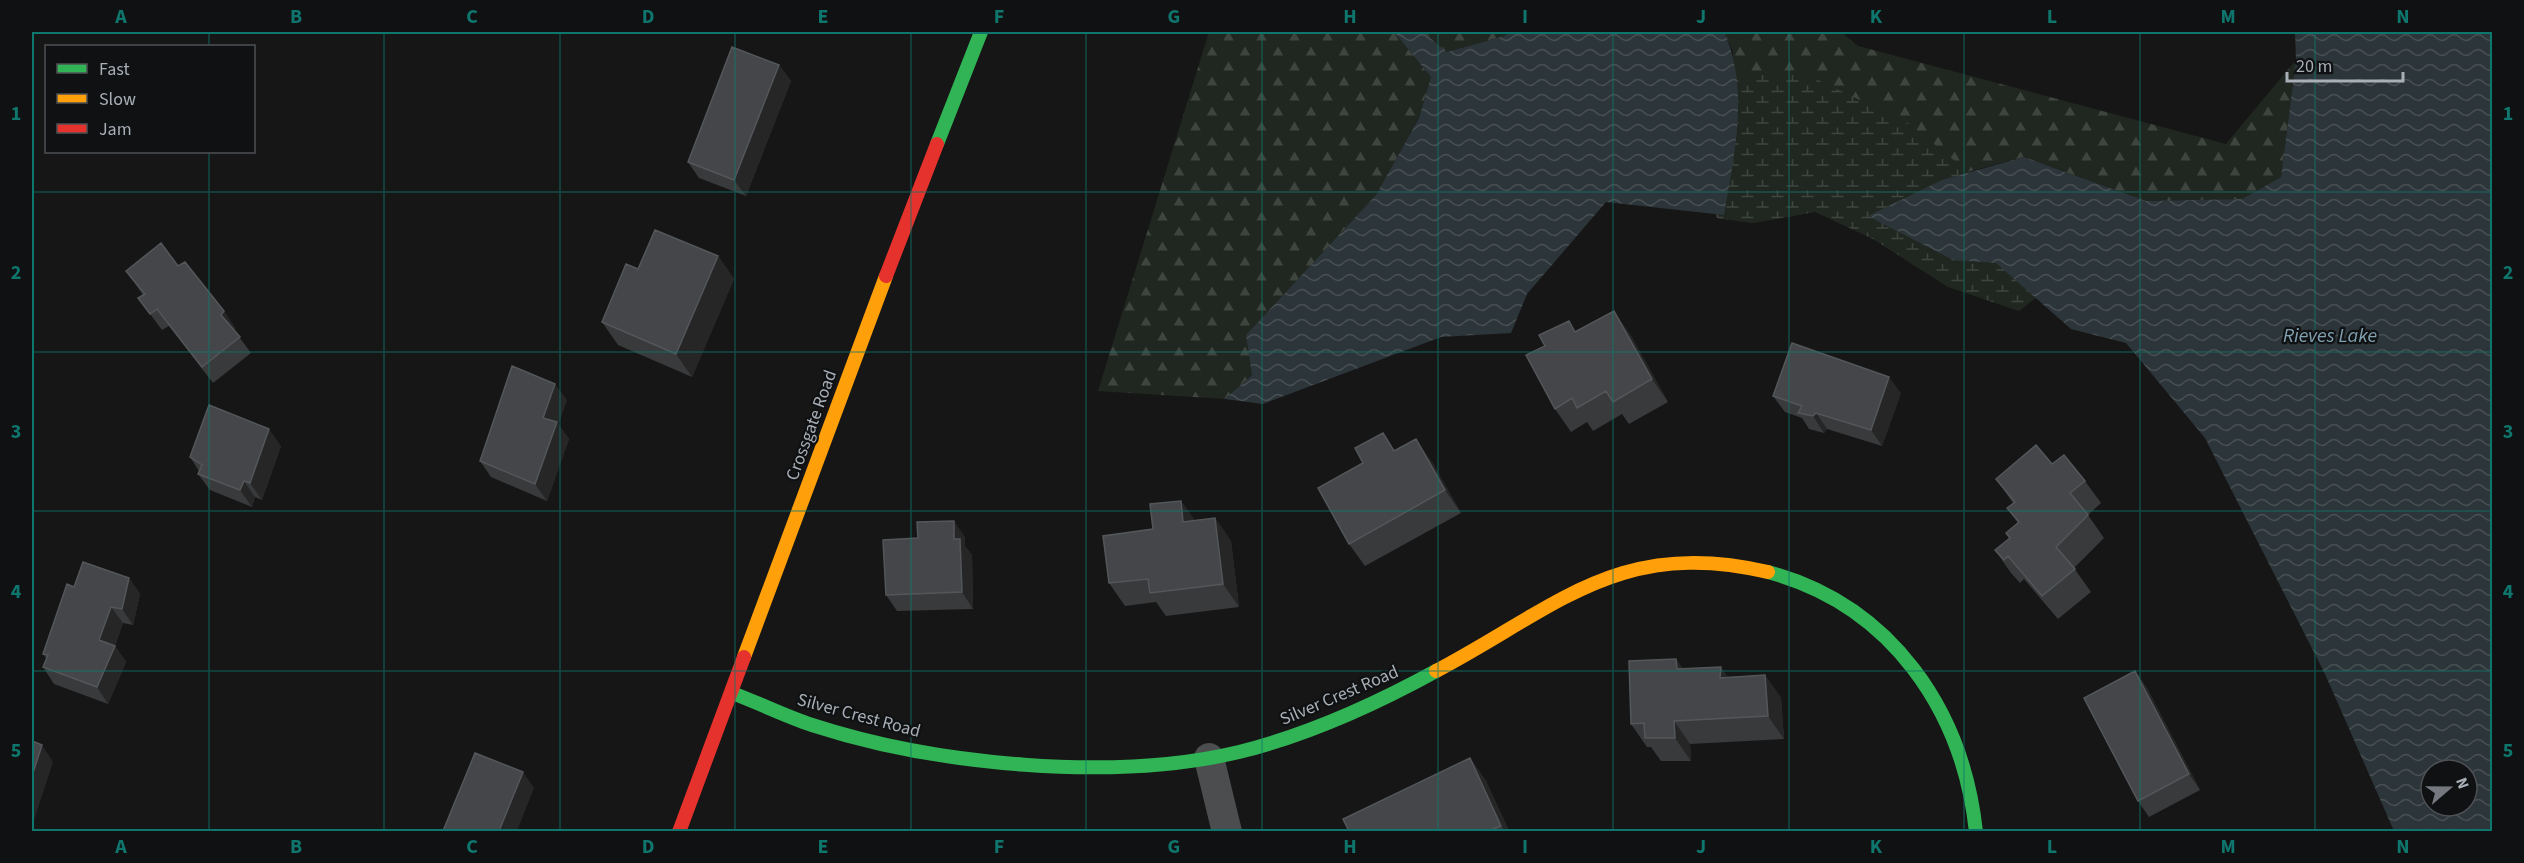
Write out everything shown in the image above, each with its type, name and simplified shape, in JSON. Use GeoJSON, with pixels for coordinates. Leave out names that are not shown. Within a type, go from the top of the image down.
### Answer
{"type":"FeatureCollection","features":[{"type":"Feature","properties":{"kind":"street","name":"Crossgate Road"},"geometry":{"type":"LineString","coordinates":[[679,831],[874,307],[981,32]]}},
{"type":"Feature","properties":{"kind":"street","name":"Silver Crest Road"},"geometry":{"type":"LineString","coordinates":[[732,693],[813,724],[897,747],[965,758],[1091,768],[1162,765],[1209,758],[1275,742],[1329,723],[1437,671],[1591,584],[1635,567],[1663,562],[1729,562],[1766,570],[1811,587],[1847,606],[1887,638],[1921,676],[1948,720],[1967,767],[1975,807],[1976,831]]}},
{"type":"Feature","properties":{"kind":"street"},"geometry":{"type":"LineString","coordinates":[[1209,758],[1227,831]]}},
{"type":"Feature","properties":{"kind":"green space"},"geometry":{"type":"Polygon","coordinates":[[[1209,32],[1394,32],[1431,77],[1419,118],[1376,195],[1247,335],[1252,375],[1225,399],[1098,391],[1209,32]]]}},
{"type":"Feature","properties":{"kind":"green space"},"geometry":{"type":"Polygon","coordinates":[[[1423,32],[1511,32],[1447,52],[1423,32]]]}},
{"type":"Feature","properties":{"kind":"green space"},"geometry":{"type":"Polygon","coordinates":[[[1724,32],[1841,32],[1858,46],[2226,144],[2296,60],[2281,177],[2242,199],[2146,201],[2024,157],[1815,212],[1753,223],[1717,218],[1724,215],[1733,52],[1724,32]]]}},
{"type":"Feature","properties":{"kind":"green space"},"geometry":{"type":"Polygon","coordinates":[[[1717,60],[1749,77],[1797,70],[1908,123],[1986,186],[2052,285],[2019,311],[1948,287],[1873,239],[1815,212],[1753,223],[1717,218],[1701,183],[1717,60]]]}},
{"type":"Feature","properties":{"kind":"water"},"geometry":{"type":"Polygon","coordinates":[[[1394,32],[1423,32],[1447,52],[1511,32],[1724,32],[1732,54],[1736,76],[1738,123],[1724,215],[1606,202],[1527,294],[1511,333],[1441,337],[1263,404],[1225,399],[1252,375],[1246,335],[1376,195],[1419,118],[1431,77],[1394,32]]]}},
{"type":"Feature","properties":{"kind":"water","name":"Rieves Lake"},"geometry":{"type":"Polygon","coordinates":[[[2295,32],[2492,32],[2492,831],[2394,831],[2325,674],[2205,438],[2126,343],[2071,329],[1996,263],[1953,260],[1868,216],[1942,180],[2024,157],[2146,201],[2242,199],[2281,177],[2296,60],[2295,32]]]}},
{"type":"Feature","properties":{"kind":"building"},"geometry":{"type":"Polygon","coordinates":[[[732,47],[779,65],[734,180],[688,162],[732,47]]]}},
{"type":"Feature","properties":{"kind":"building"},"geometry":{"type":"Polygon","coordinates":[[[655,230],[718,256],[676,354],[602,322],[626,264],[638,269],[655,230]]]}},
{"type":"Feature","properties":{"kind":"building"},"geometry":{"type":"Polygon","coordinates":[[[161,243],[178,266],[185,262],[224,311],[221,315],[240,337],[202,367],[157,309],[150,314],[138,298],[145,294],[126,271],[161,243]]]}},
{"type":"Feature","properties":{"kind":"building"},"geometry":{"type":"Polygon","coordinates":[[[1614,311],[1652,379],[1613,402],[1606,391],[1577,408],[1572,398],[1555,409],[1526,355],[1545,346],[1539,335],[1569,321],[1575,332],[1614,311]]]}},
{"type":"Feature","properties":{"kind":"building"},"geometry":{"type":"Polygon","coordinates":[[[1792,343],[1889,377],[1871,430],[1816,413],[1813,416],[1798,413],[1802,406],[1773,396],[1792,343]]]}},
{"type":"Feature","properties":{"kind":"building"},"geometry":{"type":"Polygon","coordinates":[[[512,366],[555,384],[543,418],[557,422],[535,484],[480,461],[512,366]]]}},
{"type":"Feature","properties":{"kind":"building"},"geometry":{"type":"Polygon","coordinates":[[[209,405],[269,429],[250,483],[244,481],[240,490],[198,474],[202,465],[190,457],[209,405]]]}},
{"type":"Feature","properties":{"kind":"building"},"geometry":{"type":"Polygon","coordinates":[[[1383,433],[1394,451],[1416,439],[1445,490],[1349,544],[1318,488],[1363,463],[1355,448],[1383,433]]]}},
{"type":"Feature","properties":{"kind":"building"},"geometry":{"type":"Polygon","coordinates":[[[2036,445],[2052,464],[2064,455],[2085,481],[2070,493],[2088,515],[2056,547],[2075,569],[2042,596],[2008,556],[2004,560],[1995,550],[2010,538],[2006,533],[2019,522],[2007,508],[2015,502],[1996,479],[2036,445]]]}},
{"type":"Feature","properties":{"kind":"building"},"geometry":{"type":"Polygon","coordinates":[[[1181,501],[1183,522],[1215,518],[1223,584],[1150,593],[1148,579],[1109,583],[1103,536],[1153,529],[1150,504],[1181,501]]]}},
{"type":"Feature","properties":{"kind":"building"},"geometry":{"type":"Polygon","coordinates":[[[954,521],[954,539],[960,539],[962,592],[886,595],[883,540],[918,538],[917,522],[954,521]]]}},
{"type":"Feature","properties":{"kind":"building"},"geometry":{"type":"Polygon","coordinates":[[[83,562],[129,578],[122,609],[111,607],[99,640],[115,646],[97,687],[43,667],[48,655],[43,654],[67,584],[74,587],[83,562]]]}},
{"type":"Feature","properties":{"kind":"building"},"geometry":{"type":"Polygon","coordinates":[[[1676,659],[1677,669],[1721,667],[1720,678],[1765,675],[1768,716],[1674,721],[1675,738],[1645,738],[1644,723],[1631,724],[1629,661],[1676,659]]]}},
{"type":"Feature","properties":{"kind":"building"},"geometry":{"type":"Polygon","coordinates":[[[2135,671],[2189,774],[2138,801],[2084,698],[2135,671]]]}},
{"type":"Feature","properties":{"kind":"building"},"geometry":{"type":"Polygon","coordinates":[[[32,741],[42,745],[32,776],[32,741]]]}},
{"type":"Feature","properties":{"kind":"building"},"geometry":{"type":"Polygon","coordinates":[[[475,753],[523,772],[499,831],[443,831],[475,753]]]}},
{"type":"Feature","properties":{"kind":"building"},"geometry":{"type":"Polygon","coordinates":[[[1470,758],[1501,826],[1488,831],[1349,831],[1343,819],[1470,758]]]}},
{"type":"Feature","properties":{"kind":"traffic: fast"},"geometry":{"type":"LineString","coordinates":[[937,144],[981,32]]}},
{"type":"Feature","properties":{"kind":"traffic: fast"},"geometry":{"type":"LineString","coordinates":[[1768,572],[1812,588],[1851,609],[1884,637],[1913,669],[1937,705],[1955,745],[1968,787],[1976,832]]}},
{"type":"Feature","properties":{"kind":"traffic: fast"},"geometry":{"type":"LineString","coordinates":[[732,693],[812,725],[860,739],[913,750],[1024,765],[1136,766],[1190,761],[1265,745],[1340,718],[1436,671]]}},
{"type":"Feature","properties":{"kind":"traffic: slow"},"geometry":{"type":"LineString","coordinates":[[744,657],[886,276]]}},
{"type":"Feature","properties":{"kind":"traffic: slow"},"geometry":{"type":"LineString","coordinates":[[1436,671],[1555,602],[1592,584],[1630,571],[1671,564],[1716,564],[1768,572]]}},
{"type":"Feature","properties":{"kind":"traffic: jam"},"geometry":{"type":"LineString","coordinates":[[886,276],[937,144]]}},
{"type":"Feature","properties":{"kind":"traffic: jam"},"geometry":{"type":"LineString","coordinates":[[679,832],[744,657]]}}]}
